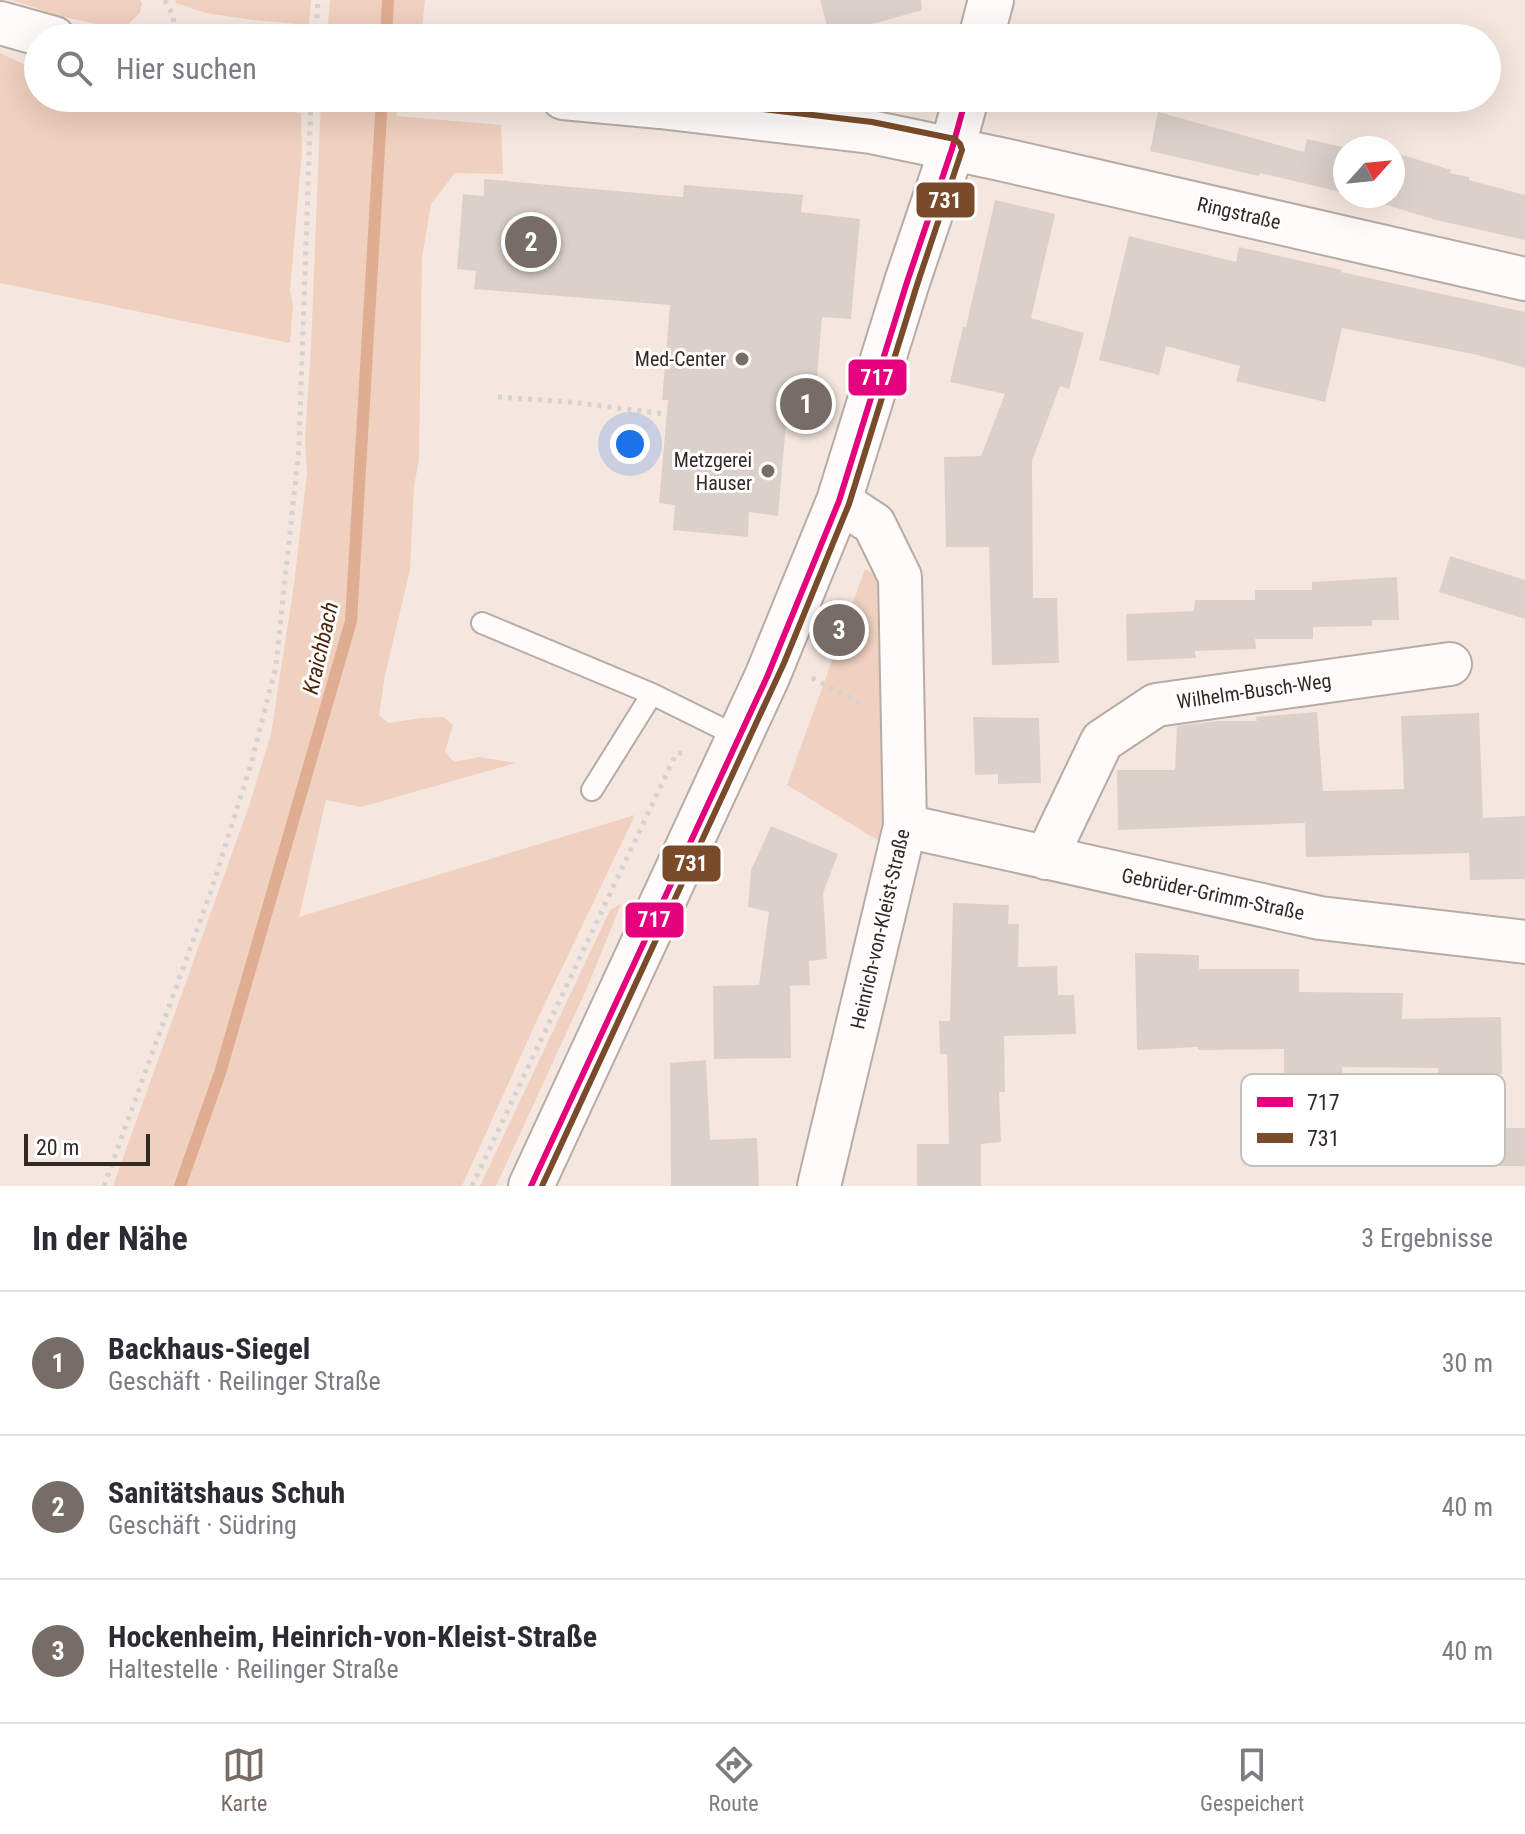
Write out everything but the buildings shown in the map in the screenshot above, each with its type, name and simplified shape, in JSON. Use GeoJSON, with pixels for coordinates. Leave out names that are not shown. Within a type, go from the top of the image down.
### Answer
{"type":"FeatureCollection","features":[{"type":"Feature","properties":{"kind":"main road"},"geometry":{"type":"LineString","coordinates":[[985,24],[991,0]]}},
{"type":"Feature","properties":{"kind":"main road"},"geometry":{"type":"LineString","coordinates":[[531,1186],[775,659],[839,501],[962,112]]}},
{"type":"Feature","properties":{"kind":"street"},"geometry":{"type":"LineString","coordinates":[[0,23],[24,30]]}},
{"type":"Feature","properties":{"kind":"street","name":"Ringstraße"},"geometry":{"type":"LineString","coordinates":[[702,112],[871,132],[1525,279]]}},
{"type":"Feature","properties":{"kind":"street","name":"Heinrich-von-Kleist-Straße"},"geometry":{"type":"LineString","coordinates":[[819,1186],[905,826],[900,577],[874,524],[839,501]]}},
{"type":"Feature","properties":{"kind":"street","name":"Wilhelm-Busch-Weg"},"geometry":{"type":"LineString","coordinates":[[1046,858],[1102,741],[1156,705],[1450,664]]}},
{"type":"Feature","properties":{"kind":"street","name":"Gebrüder-Grimm-Straße"},"geometry":{"type":"LineString","coordinates":[[905,826],[1320,918],[1525,942]]}},
{"type":"Feature","properties":{"kind":"lane"},"geometry":{"type":"LineString","coordinates":[[482,623],[652,694],[739,737]]}},
{"type":"Feature","properties":{"kind":"lane"},"geometry":{"type":"LineString","coordinates":[[592,790],[652,694]]}},
{"type":"Feature","properties":{"kind":"path"},"geometry":{"type":"LineString","coordinates":[[165,0],[174,24]]}},
{"type":"Feature","properties":{"kind":"path"},"geometry":{"type":"LineString","coordinates":[[317,24],[318,0]]}},
{"type":"Feature","properties":{"kind":"path"},"geometry":{"type":"LineString","coordinates":[[104,1186],[211,891],[251,764],[276,666],[299,447],[311,112]]}},
{"type":"Feature","properties":{"kind":"path"},"geometry":{"type":"LineString","coordinates":[[498,397],[666,414]]}},
{"type":"Feature","properties":{"kind":"path"},"geometry":{"type":"LineString","coordinates":[[775,659],[903,725]]}},
{"type":"Feature","properties":{"kind":"path"},"geometry":{"type":"LineString","coordinates":[[472,1186],[676,754],[739,737]]}},
{"type":"Feature","properties":{"kind":"shaded area"},"geometry":{"type":"Polygon","coordinates":[[[11,0],[140,0],[142,3],[140,13],[128,24],[95,24],[11,0]]]}},
{"type":"Feature","properties":{"kind":"shaded area"},"geometry":{"type":"Polygon","coordinates":[[[175,0],[311,0],[309,24],[206,13],[175,0]]]}},
{"type":"Feature","properties":{"kind":"shaded area"},"geometry":{"type":"Polygon","coordinates":[[[330,0],[425,0],[422,24],[328,24],[330,0]]]}},
{"type":"Feature","properties":{"kind":"shaded area"},"geometry":{"type":"Polygon","coordinates":[[[0,53],[24,64],[24,112],[301,113],[302,151],[290,291],[293,305],[290,343],[0,283],[0,53]]]}},
{"type":"Feature","properties":{"kind":"shaded area"},"geometry":{"type":"Polygon","coordinates":[[[320,112],[397,112],[396,116],[501,125],[503,174],[455,173],[431,204],[422,258],[419,460],[414,486],[410,570],[385,675],[379,715],[389,723],[443,717],[453,725],[445,752],[454,762],[479,757],[516,763],[361,807],[326,800],[299,917],[635,815],[462,1186],[113,1186],[250,803],[271,734],[307,473],[305,440],[320,112]]]}},
{"type":"Feature","properties":{"kind":"shaded area"},"geometry":{"type":"Polygon","coordinates":[[[865,569],[878,576],[886,601],[884,844],[787,785],[865,569]]]}},
{"type":"Feature","properties":{"kind":"shaded area"},"geometry":{"type":"Polygon","coordinates":[[[621,904],[587,988],[496,1186],[480,1186],[610,910],[621,904]]]}},
{"type":"Feature","properties":{"kind":"waterway","name":"Kraichbach"},"geometry":{"type":"LineString","coordinates":[[387,24],[388,0]]}},
{"type":"Feature","properties":{"kind":"waterway","name":"Kraichbach"},"geometry":{"type":"LineString","coordinates":[[180,1186],[220,1073],[351,621],[381,112]]}},
{"type":"Feature","properties":{"kind":"transit line","name":"731"},"geometry":{"type":"LineString","coordinates":[[542,1186],[784,663],[849,504],[962,150],[955,139],[872,122],[787,112]]}},
{"type":"Feature","properties":{"kind":"transit line","name":"717"},"geometry":{"type":"LineString","coordinates":[[531,1186],[767,677],[839,501],[962,112]]}},
{"type":"Feature","properties":{"kind":"place","name":"Sanitätshaus Schuh"},"geometry":{"type":"Point","coordinates":[531,242]}},
{"type":"Feature","properties":{"kind":"place","name":"Med-Center"},"geometry":{"type":"Point","coordinates":[742,359]}},
{"type":"Feature","properties":{"kind":"place","name":"Backhaus-Siegel"},"geometry":{"type":"Point","coordinates":[806,404]}},
{"type":"Feature","properties":{"kind":"place","name":"Metzgerei Hauser"},"geometry":{"type":"Point","coordinates":[768,471]}},
{"type":"Feature","properties":{"kind":"place","name":"Hockenheim, Heinrich-von-Kleist-Straße"},"geometry":{"type":"Point","coordinates":[839,630]}}]}
